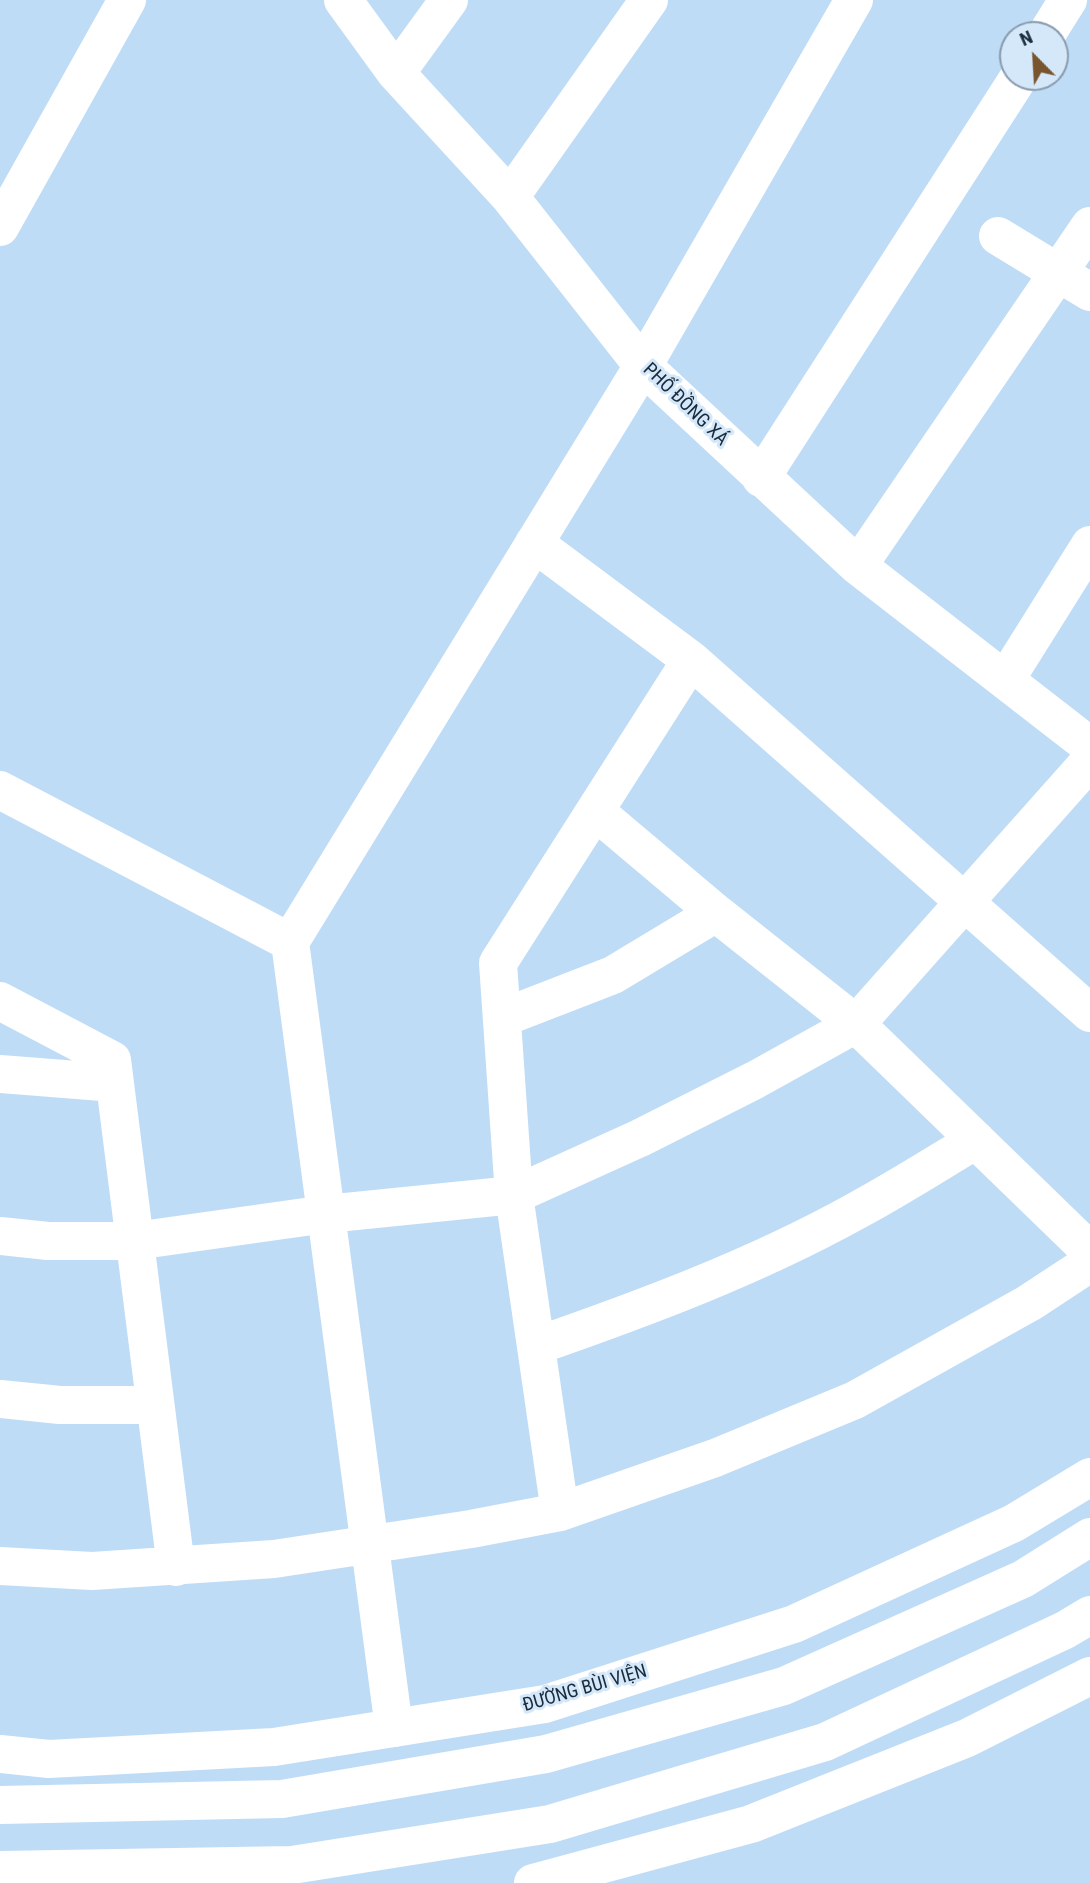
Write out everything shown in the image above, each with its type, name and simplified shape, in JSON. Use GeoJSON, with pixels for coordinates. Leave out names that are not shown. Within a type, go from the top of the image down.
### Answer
{"type":"FeatureCollection","features":[{"type":"Feature","properties":{"kind":"street"},"geometry":{"type":"LineString","coordinates":[[0,227],[127,0]]}},
{"type":"Feature","properties":{"kind":"street","name":"PHỐ ĐỒNG XÁ"},"geometry":{"type":"LineString","coordinates":[[343,0],[396,73],[510,197],[643,366],[858,566],[1090,746]]}},
{"type":"Feature","properties":{"kind":"street"},"geometry":{"type":"LineString","coordinates":[[396,73],[449,0]]}},
{"type":"Feature","properties":{"kind":"street"},"geometry":{"type":"LineString","coordinates":[[510,197],[649,0]]}},
{"type":"Feature","properties":{"kind":"street"},"geometry":{"type":"LineString","coordinates":[[394,1728],[290,942],[643,366],[854,0]]}},
{"type":"Feature","properties":{"kind":"street"},"geometry":{"type":"LineString","coordinates":[[1055,21],[1069,0]]}},
{"type":"Feature","properties":{"kind":"street"},"geometry":{"type":"LineString","coordinates":[[761,478],[1010,91]]}},
{"type":"Feature","properties":{"kind":"street"},"geometry":{"type":"LineString","coordinates":[[858,566],[1075,282],[1090,226]]}},
{"type":"Feature","properties":{"kind":"street"},"geometry":{"type":"LineString","coordinates":[[998,236],[1075,282]]}},
{"type":"Feature","properties":{"kind":"street"},"geometry":{"type":"LineString","coordinates":[[534,543],[691,660],[1090,1013]]}},
{"type":"Feature","properties":{"kind":"street"},"geometry":{"type":"LineString","coordinates":[[1006,679],[1090,545]]}},
{"type":"Feature","properties":{"kind":"street"},"geometry":{"type":"LineString","coordinates":[[560,1512],[514,1195],[498,963],[691,660]]}},
{"type":"Feature","properties":{"kind":"street"},"geometry":{"type":"LineString","coordinates":[[0,1236],[48,1241],[135,1241],[326,1214],[514,1195],[640,1138],[755,1080],[856,1024],[1090,761]]}},
{"type":"Feature","properties":{"kind":"street"},"geometry":{"type":"LineString","coordinates":[[0,790],[290,942]]}},
{"type":"Feature","properties":{"kind":"street"},"geometry":{"type":"LineString","coordinates":[[595,811],[716,913],[856,1024],[1090,1251]]}},
{"type":"Feature","properties":{"kind":"street"},"geometry":{"type":"LineString","coordinates":[[502,1018],[613,975],[716,913]]}},
{"type":"Feature","properties":{"kind":"street"},"geometry":{"type":"LineString","coordinates":[[0,1001],[112,1060],[176,1567]]}},
{"type":"Feature","properties":{"kind":"street"},"geometry":{"type":"LineString","coordinates":[[0,1074],[115,1083]]}},
{"type":"Feature","properties":{"kind":"street"},"geometry":{"type":"LineString","coordinates":[[536,1346],[642,1309],[748,1265],[856,1212],[976,1140]]}},
{"type":"Feature","properties":{"kind":"street"},"geometry":{"type":"LineString","coordinates":[[0,1566],[92,1571],[274,1559],[370,1546],[560,1512],[715,1458],[856,1399],[1029,1303],[1090,1263]]}},
{"type":"Feature","properties":{"kind":"street"},"geometry":{"type":"LineString","coordinates":[[0,1399],[60,1405],[155,1405]]}},
{"type":"Feature","properties":{"kind":"street","name":"ĐƯỜNG BÙI VIỆN"},"geometry":{"type":"LineString","coordinates":[[0,1754],[49,1759],[274,1747],[545,1704],[794,1623],[1014,1523],[1090,1477]]}},
{"type":"Feature","properties":{"kind":"street"},"geometry":{"type":"LineString","coordinates":[[0,1805],[282,1798],[546,1754],[783,1686],[1023,1579],[1090,1537]]}},
{"type":"Feature","properties":{"kind":"street"},"geometry":{"type":"LineString","coordinates":[[0,1870],[292,1866],[550,1824],[825,1742],[1065,1630],[1090,1615]]}},
{"type":"Feature","properties":{"kind":"street"},"geometry":{"type":"LineString","coordinates":[[533,1883],[751,1824],[967,1738],[1090,1676]]}}]}
